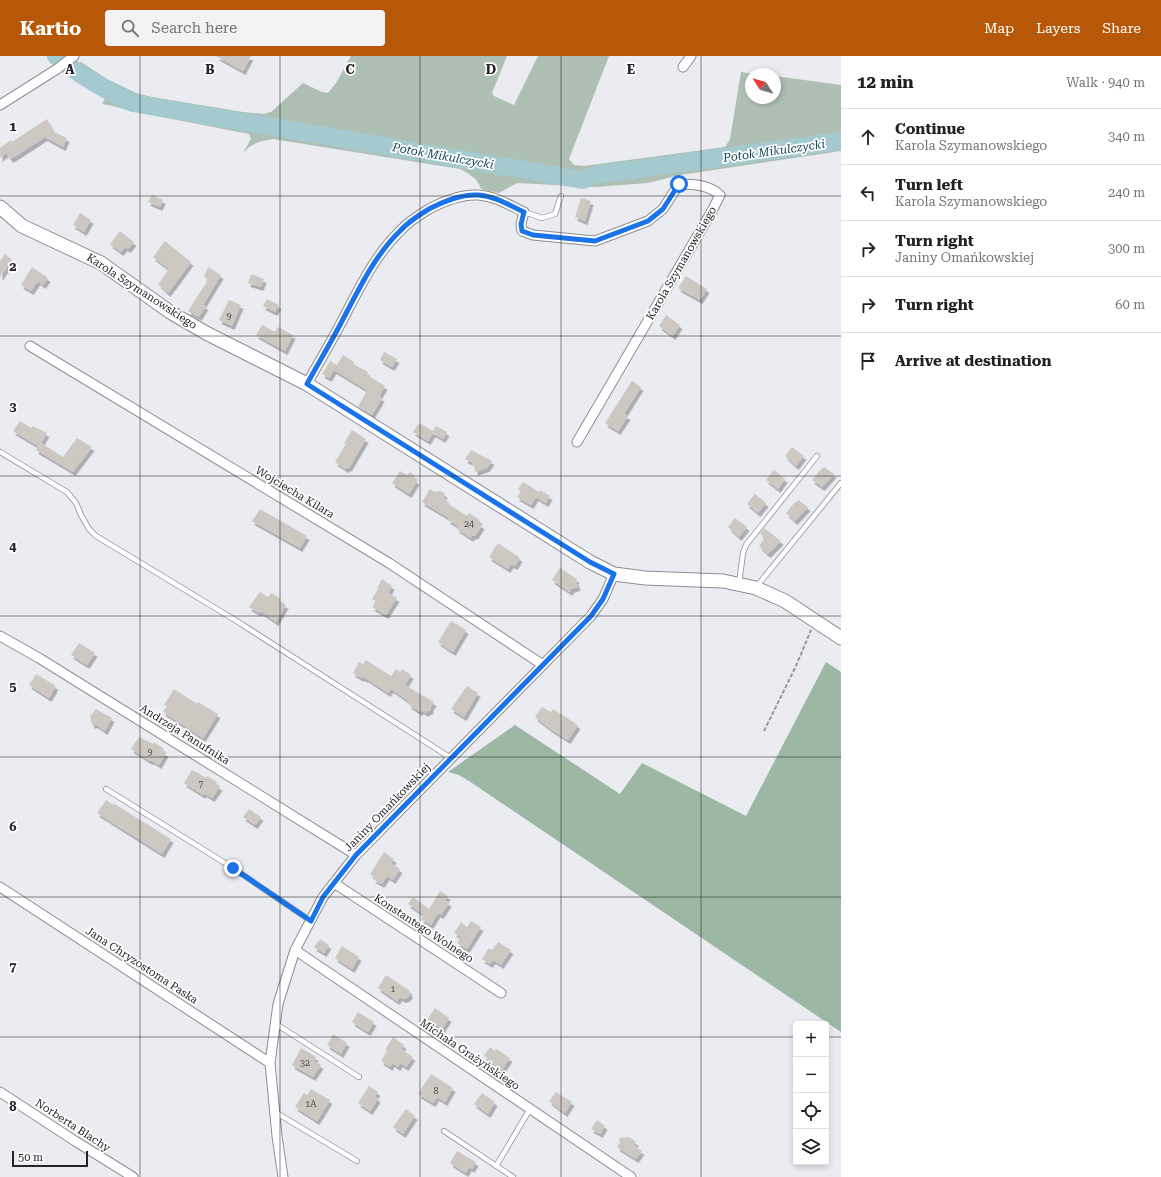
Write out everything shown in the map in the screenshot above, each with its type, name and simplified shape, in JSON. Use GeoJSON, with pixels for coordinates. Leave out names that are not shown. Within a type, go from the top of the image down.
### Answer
{"type":"FeatureCollection","features":[{"type":"Feature","properties":{"kind":"street"},"geometry":{"type":"LineString","coordinates":[[0,105],[57,69],[74,56]]}},
{"type":"Feature","properties":{"kind":"street"},"geometry":{"type":"LineString","coordinates":[[683,67],[691,56]]}},
{"type":"Feature","properties":{"kind":"street","name":"Karola Szymanowskiego"},"geometry":{"type":"LineString","coordinates":[[524,212],[521,224],[522,231],[533,235],[595,241],[648,221],[663,209],[679,184],[693,184],[714,189],[720,195],[577,442]]}},
{"type":"Feature","properties":{"kind":"street"},"geometry":{"type":"LineString","coordinates":[[307,384],[373,264],[387,244],[400,230],[418,216],[438,204],[459,196],[478,195],[490,197],[524,212]]}},
{"type":"Feature","properties":{"kind":"street","name":"Karola Szymanowskiego"},"geometry":{"type":"LineString","coordinates":[[0,207],[22,226],[87,255],[101,263],[170,312],[206,333],[307,384],[584,558],[614,574],[645,578],[739,583],[756,588],[785,601],[841,638]]}},
{"type":"Feature","properties":{"kind":"street","name":"Wojciecha Kilara"},"geometry":{"type":"LineString","coordinates":[[30,346],[389,563],[543,665]]}},
{"type":"Feature","properties":{"kind":"street","name":"Janiny Omańkowskiej"},"geometry":{"type":"LineString","coordinates":[[283,1177],[270,1063],[278,1004],[295,950],[323,897],[356,855],[591,616],[603,599],[614,574]]}},
{"type":"Feature","properties":{"kind":"street","name":"Andrzeja Panufnika"},"geometry":{"type":"LineString","coordinates":[[0,636],[39,658],[356,855]]}},
{"type":"Feature","properties":{"kind":"street","name":"Konstantego Wolnego"},"geometry":{"type":"LineString","coordinates":[[334,883],[501,993]]}},
{"type":"Feature","properties":{"kind":"street","name":"Jana Chryzostoma Paska"},"geometry":{"type":"LineString","coordinates":[[0,887],[270,1063]]}},
{"type":"Feature","properties":{"kind":"street","name":"Michała Grażyńskiego"},"geometry":{"type":"LineString","coordinates":[[295,950],[631,1177]]}},
{"type":"Feature","properties":{"kind":"street","name":"Norberta Blachy"},"geometry":{"type":"LineString","coordinates":[[0,1092],[133,1177]]}},
{"type":"Feature","properties":{"kind":"lane"},"geometry":{"type":"LineString","coordinates":[[524,212],[542,218],[555,214],[561,196]]}},
{"type":"Feature","properties":{"kind":"lane"},"geometry":{"type":"LineString","coordinates":[[0,452],[67,492],[76,503],[89,530],[96,536],[235,620],[451,758]]}},
{"type":"Feature","properties":{"kind":"lane"},"geometry":{"type":"LineString","coordinates":[[739,583],[743,553],[746,545],[817,456]]}},
{"type":"Feature","properties":{"kind":"lane"},"geometry":{"type":"LineString","coordinates":[[756,588],[841,483]]}},
{"type":"Feature","properties":{"kind":"lane"},"geometry":{"type":"LineString","coordinates":[[106,789],[233,868],[311,921]]}},
{"type":"Feature","properties":{"kind":"lane"},"geometry":{"type":"LineString","coordinates":[[276,1024],[358,1077]]}},
{"type":"Feature","properties":{"kind":"lane"},"geometry":{"type":"LineString","coordinates":[[496,1166],[530,1108]]}},
{"type":"Feature","properties":{"kind":"lane"},"geometry":{"type":"LineString","coordinates":[[275,1112],[357,1161]]}},
{"type":"Feature","properties":{"kind":"lane"},"geometry":{"type":"LineString","coordinates":[[444,1131],[513,1177]]}},
{"type":"Feature","properties":{"kind":"path"},"geometry":{"type":"LineString","coordinates":[[764,731],[796,666],[815,620]]}},
{"type":"Feature","properties":{"kind":"green space"},"geometry":{"type":"Polygon","coordinates":[[[351,56],[507,56],[492,93],[494,96],[514,105],[538,56],[609,56],[569,159],[574,165],[584,166],[725,147],[730,139],[741,72],[745,73],[745,104],[781,104],[781,77],[841,85],[841,151],[680,175],[648,183],[595,187],[517,183],[499,193],[481,189],[478,182],[473,177],[460,169],[273,139],[256,143],[243,153],[251,139],[249,134],[102,104],[106,97],[66,73],[81,62],[107,79],[136,93],[152,97],[263,114],[271,112],[303,83],[322,92],[328,93],[336,83],[351,56]]]}},
{"type":"Feature","properties":{"kind":"green space"},"geometry":{"type":"Polygon","coordinates":[[[826,662],[841,672],[841,1032],[829,1024],[829,1021],[825,1021],[469,781],[459,775],[448,772],[515,725],[620,794],[642,763],[746,816],[826,662]]]}},
{"type":"Feature","properties":{"kind":"building"},"geometry":{"type":"Polygon","coordinates":[[[216,56],[251,56],[243,71],[216,56]]]}},
{"type":"Feature","properties":{"kind":"building"},"geometry":{"type":"Polygon","coordinates":[[[47,119],[54,132],[67,138],[63,147],[45,137],[11,159],[6,153],[0,158],[0,148],[47,119]]]}},
{"type":"Feature","properties":{"kind":"building"},"geometry":{"type":"Polygon","coordinates":[[[152,195],[163,200],[160,207],[148,202],[152,195]]]}},
{"type":"Feature","properties":{"kind":"building"},"geometry":{"type":"Polygon","coordinates":[[[581,198],[591,201],[585,221],[575,217],[581,198]]]}},
{"type":"Feature","properties":{"kind":"building"},"geometry":{"type":"Polygon","coordinates":[[[80,213],[91,220],[84,232],[73,225],[80,213]]]}},
{"type":"Feature","properties":{"kind":"building"},"geometry":{"type":"Polygon","coordinates":[[[120,231],[134,242],[128,249],[125,247],[121,252],[110,244],[120,231]]]}},
{"type":"Feature","properties":{"kind":"building"},"geometry":{"type":"Polygon","coordinates":[[[165,241],[191,262],[168,293],[158,284],[169,269],[153,257],[165,241]]]}},
{"type":"Feature","properties":{"kind":"building"},"geometry":{"type":"Polygon","coordinates":[[[5,254],[12,260],[0,277],[0,261],[5,254]]]}},
{"type":"Feature","properties":{"kind":"building"},"geometry":{"type":"Polygon","coordinates":[[[32,267],[48,278],[43,285],[38,281],[31,291],[21,285],[32,267]]]}},
{"type":"Feature","properties":{"kind":"building"},"geometry":{"type":"Polygon","coordinates":[[[208,267],[221,275],[203,305],[206,306],[199,317],[188,311],[208,280],[204,277],[208,267]]]}},
{"type":"Feature","properties":{"kind":"building"},"geometry":{"type":"Polygon","coordinates":[[[251,274],[264,279],[261,287],[248,283],[251,274]]]}},
{"type":"Feature","properties":{"kind":"building"},"geometry":{"type":"Polygon","coordinates":[[[686,276],[707,289],[700,300],[678,288],[686,276]]]}},
{"type":"Feature","properties":{"kind":"building"},"geometry":{"type":"Polygon","coordinates":[[[267,299],[279,305],[275,312],[263,306],[267,299]]]}},
{"type":"Feature","properties":{"kind":"building"},"geometry":{"type":"Polygon","coordinates":[[[229,300],[241,305],[232,326],[219,320],[229,300]]]}},
{"type":"Feature","properties":{"kind":"building"},"geometry":{"type":"Polygon","coordinates":[[[666,315],[680,325],[673,336],[659,326],[666,315]]]}},
{"type":"Feature","properties":{"kind":"building"},"geometry":{"type":"Polygon","coordinates":[[[262,325],[275,332],[278,327],[293,335],[285,351],[256,335],[262,325]]]}},
{"type":"Feature","properties":{"kind":"building"},"geometry":{"type":"Polygon","coordinates":[[[384,352],[397,359],[392,367],[380,360],[384,352]]]}},
{"type":"Feature","properties":{"kind":"building"},"geometry":{"type":"Polygon","coordinates":[[[343,355],[354,362],[353,364],[368,372],[367,375],[385,386],[379,396],[382,398],[372,415],[358,407],[367,390],[334,370],[329,378],[322,374],[330,361],[337,365],[343,355]]]}},
{"type":"Feature","properties":{"kind":"building"},"geometry":{"type":"Polygon","coordinates":[[[632,381],[641,387],[624,414],[628,416],[618,431],[605,423],[632,381]]]}},
{"type":"Feature","properties":{"kind":"building"},"geometry":{"type":"Polygon","coordinates":[[[20,421],[31,428],[33,426],[47,433],[41,443],[63,457],[77,438],[92,447],[73,472],[36,450],[38,446],[13,431],[20,421]]]}},
{"type":"Feature","properties":{"kind":"building"},"geometry":{"type":"Polygon","coordinates":[[[419,423],[433,431],[436,426],[447,432],[443,439],[433,433],[428,441],[413,432],[419,423]]]}},
{"type":"Feature","properties":{"kind":"building"},"geometry":{"type":"Polygon","coordinates":[[[352,430],[366,439],[349,468],[348,467],[346,469],[335,462],[346,444],[344,443],[352,430]]]}},
{"type":"Feature","properties":{"kind":"building"},"geometry":{"type":"Polygon","coordinates":[[[792,447],[804,456],[796,466],[785,456],[792,447]]]}},
{"type":"Feature","properties":{"kind":"building"},"geometry":{"type":"Polygon","coordinates":[[[471,450],[492,461],[487,468],[475,472],[475,467],[472,465],[473,463],[465,459],[471,450]]]}},
{"type":"Feature","properties":{"kind":"building"},"geometry":{"type":"Polygon","coordinates":[[[824,467],[834,474],[822,487],[812,480],[824,467]]]}},
{"type":"Feature","properties":{"kind":"building"},"geometry":{"type":"Polygon","coordinates":[[[774,470],[785,479],[778,489],[766,480],[774,470]]]}},
{"type":"Feature","properties":{"kind":"building"},"geometry":{"type":"Polygon","coordinates":[[[400,471],[407,475],[410,472],[415,476],[414,479],[417,481],[409,494],[392,483],[400,471]]]}},
{"type":"Feature","properties":{"kind":"building"},"geometry":{"type":"Polygon","coordinates":[[[523,482],[539,492],[540,490],[550,496],[546,503],[536,497],[531,505],[517,497],[521,492],[518,489],[523,482]]]}},
{"type":"Feature","properties":{"kind":"building"},"geometry":{"type":"Polygon","coordinates":[[[430,489],[435,492],[441,491],[445,494],[444,498],[447,500],[445,502],[467,516],[469,513],[480,520],[478,523],[482,525],[476,535],[472,536],[471,538],[457,529],[458,526],[448,520],[449,518],[422,502],[430,489]]]}},
{"type":"Feature","properties":{"kind":"building"},"geometry":{"type":"Polygon","coordinates":[[[755,494],[766,503],[758,513],[747,504],[755,494]]]}},
{"type":"Feature","properties":{"kind":"building"},"geometry":{"type":"Polygon","coordinates":[[[798,500],[808,507],[795,521],[786,513],[798,500]]]}},
{"type":"Feature","properties":{"kind":"building"},"geometry":{"type":"Polygon","coordinates":[[[260,509],[307,536],[300,548],[252,521],[260,509]]]}},
{"type":"Feature","properties":{"kind":"building"},"geometry":{"type":"Polygon","coordinates":[[[735,518],[747,527],[739,537],[728,527],[735,518]]]}},
{"type":"Feature","properties":{"kind":"building"},"geometry":{"type":"Polygon","coordinates":[[[764,528],[781,541],[768,554],[759,546],[765,538],[760,534],[764,528]]]}},
{"type":"Feature","properties":{"kind":"building"},"geometry":{"type":"Polygon","coordinates":[[[498,543],[520,558],[515,566],[511,564],[508,569],[489,557],[498,543]]]}},
{"type":"Feature","properties":{"kind":"building"},"geometry":{"type":"Polygon","coordinates":[[[560,568],[577,579],[576,581],[578,587],[571,589],[570,592],[552,580],[560,568]]]}},
{"type":"Feature","properties":{"kind":"building"},"geometry":{"type":"Polygon","coordinates":[[[382,579],[392,586],[388,593],[397,598],[386,615],[372,607],[376,601],[372,599],[382,579]]]}},
{"type":"Feature","properties":{"kind":"building"},"geometry":{"type":"Polygon","coordinates":[[[260,592],[268,597],[271,593],[281,599],[279,601],[286,605],[276,622],[260,611],[259,613],[249,607],[260,592]]]}},
{"type":"Feature","properties":{"kind":"building"},"geometry":{"type":"Polygon","coordinates":[[[451,621],[466,630],[453,652],[438,642],[451,621]]]}},
{"type":"Feature","properties":{"kind":"building"},"geometry":{"type":"Polygon","coordinates":[[[79,643],[95,653],[87,665],[71,655],[79,643]]]}},
{"type":"Feature","properties":{"kind":"building"},"geometry":{"type":"Polygon","coordinates":[[[366,660],[391,676],[396,669],[400,672],[402,669],[411,675],[405,685],[434,702],[431,710],[426,713],[421,710],[420,712],[409,705],[410,702],[391,689],[388,693],[367,679],[361,678],[353,673],[359,662],[363,664],[366,660]]]}},
{"type":"Feature","properties":{"kind":"building"},"geometry":{"type":"Polygon","coordinates":[[[36,674],[56,686],[49,698],[29,685],[36,674]]]}},
{"type":"Feature","properties":{"kind":"building"},"geometry":{"type":"Polygon","coordinates":[[[467,686],[478,693],[464,717],[451,709],[467,686]]]}},
{"type":"Feature","properties":{"kind":"building"},"geometry":{"type":"Polygon","coordinates":[[[174,689],[197,704],[198,702],[218,714],[203,738],[163,712],[167,706],[164,705],[174,689]]]}},
{"type":"Feature","properties":{"kind":"building"},"geometry":{"type":"Polygon","coordinates":[[[542,707],[551,712],[553,709],[578,725],[568,740],[535,717],[542,707]]]}},
{"type":"Feature","properties":{"kind":"building"},"geometry":{"type":"Polygon","coordinates":[[[96,709],[112,718],[105,731],[95,724],[92,725],[90,715],[96,709]]]}},
{"type":"Feature","properties":{"kind":"building"},"geometry":{"type":"Polygon","coordinates":[[[139,737],[153,744],[154,742],[164,749],[162,751],[166,753],[159,765],[131,749],[139,737]]]}},
{"type":"Feature","properties":{"kind":"building"},"geometry":{"type":"Polygon","coordinates":[[[192,770],[217,782],[216,784],[220,787],[212,798],[204,793],[203,795],[184,783],[192,770]]]}},
{"type":"Feature","properties":{"kind":"building"},"geometry":{"type":"Polygon","coordinates":[[[106,800],[171,839],[162,854],[97,813],[106,800]]]}},
{"type":"Feature","properties":{"kind":"building"},"geometry":{"type":"Polygon","coordinates":[[[249,809],[261,817],[255,825],[243,817],[249,809]]]}},
{"type":"Feature","properties":{"kind":"building"},"geometry":{"type":"Polygon","coordinates":[[[384,852],[394,859],[391,863],[400,869],[393,880],[387,876],[382,884],[373,879],[375,877],[370,874],[384,852]]]}},
{"type":"Feature","properties":{"kind":"building"},"geometry":{"type":"Polygon","coordinates":[[[440,891],[448,896],[445,900],[449,903],[441,915],[438,913],[431,925],[421,919],[424,915],[408,904],[413,897],[429,909],[440,891]]]}},
{"type":"Feature","properties":{"kind":"building"},"geometry":{"type":"Polygon","coordinates":[[[471,921],[481,927],[467,949],[457,943],[461,937],[454,933],[461,922],[467,927],[471,921]]]}},
{"type":"Feature","properties":{"kind":"building"},"geometry":{"type":"Polygon","coordinates":[[[320,939],[329,945],[324,953],[314,947],[320,939]]]}},
{"type":"Feature","properties":{"kind":"building"},"geometry":{"type":"Polygon","coordinates":[[[498,942],[511,950],[501,965],[493,960],[490,964],[482,959],[489,948],[492,950],[498,942]]]}},
{"type":"Feature","properties":{"kind":"building"},"geometry":{"type":"Polygon","coordinates":[[[342,946],[359,957],[352,969],[335,958],[342,946]]]}},
{"type":"Feature","properties":{"kind":"building"},"geometry":{"type":"Polygon","coordinates":[[[386,975],[409,990],[410,995],[403,999],[400,997],[397,1001],[378,988],[386,975]]]}},
{"type":"Feature","properties":{"kind":"building"},"geometry":{"type":"Polygon","coordinates":[[[435,1008],[449,1018],[442,1029],[427,1020],[435,1008]]]}},
{"type":"Feature","properties":{"kind":"building"},"geometry":{"type":"Polygon","coordinates":[[[358,1012],[374,1022],[368,1032],[352,1022],[358,1012]]]}},
{"type":"Feature","properties":{"kind":"building"},"geometry":{"type":"Polygon","coordinates":[[[333,1034],[347,1043],[341,1054],[327,1045],[333,1034]]]}},
{"type":"Feature","properties":{"kind":"building"},"geometry":{"type":"Polygon","coordinates":[[[393,1037],[404,1045],[401,1049],[413,1057],[406,1067],[400,1063],[398,1067],[392,1063],[390,1067],[381,1061],[387,1051],[385,1050],[393,1037]]]}},
{"type":"Feature","properties":{"kind":"building"},"geometry":{"type":"Polygon","coordinates":[[[490,1047],[510,1058],[502,1070],[488,1061],[489,1059],[484,1056],[490,1047]]]}},
{"type":"Feature","properties":{"kind":"building"},"geometry":{"type":"Polygon","coordinates":[[[301,1048],[316,1057],[314,1061],[321,1065],[313,1077],[292,1065],[301,1048]]]}},
{"type":"Feature","properties":{"kind":"building"},"geometry":{"type":"Polygon","coordinates":[[[431,1074],[453,1088],[445,1102],[437,1097],[433,1103],[418,1094],[431,1074]]]}},
{"type":"Feature","properties":{"kind":"building"},"geometry":{"type":"Polygon","coordinates":[[[369,1086],[378,1092],[375,1096],[378,1099],[370,1111],[358,1103],[369,1086]]]}},
{"type":"Feature","properties":{"kind":"building"},"geometry":{"type":"Polygon","coordinates":[[[311,1089],[330,1100],[317,1121],[295,1107],[304,1093],[307,1095],[311,1089]]]}},
{"type":"Feature","properties":{"kind":"building"},"geometry":{"type":"Polygon","coordinates":[[[556,1092],[572,1102],[565,1113],[549,1101],[556,1092]]]}},
{"type":"Feature","properties":{"kind":"building"},"geometry":{"type":"Polygon","coordinates":[[[482,1093],[495,1102],[488,1114],[474,1104],[482,1093]]]}},
{"type":"Feature","properties":{"kind":"building"},"geometry":{"type":"Polygon","coordinates":[[[406,1109],[415,1116],[403,1134],[393,1127],[406,1109]]]}},
{"type":"Feature","properties":{"kind":"building"},"geometry":{"type":"Polygon","coordinates":[[[597,1120],[605,1126],[600,1134],[591,1129],[597,1120]]]}},
{"type":"Feature","properties":{"kind":"building"},"geometry":{"type":"Polygon","coordinates":[[[629,1137],[636,1142],[634,1146],[642,1151],[636,1159],[617,1147],[620,1143],[619,1138],[629,1137]]]}},
{"type":"Feature","properties":{"kind":"building"},"geometry":{"type":"Polygon","coordinates":[[[457,1151],[476,1162],[472,1169],[469,1167],[466,1173],[450,1163],[457,1151]]]}},
{"type":"Feature","properties":{"kind":"waterway","name":"Potok Mikulczycki"},"geometry":{"type":"LineString","coordinates":[[56,56],[93,82],[133,103],[583,180],[594,175],[841,141]]}},
{"type":"Feature","properties":{"kind":"route"},"geometry":{"type":"LineString","coordinates":[[233,868],[311,921],[323,897],[356,855],[591,616],[603,599],[614,574],[590,562],[307,384],[373,264],[387,244],[400,230],[418,216],[438,204],[459,196],[478,195],[490,197],[524,212],[521,224],[522,231],[533,235],[595,241],[648,221],[663,209],[679,184]]}}]}
